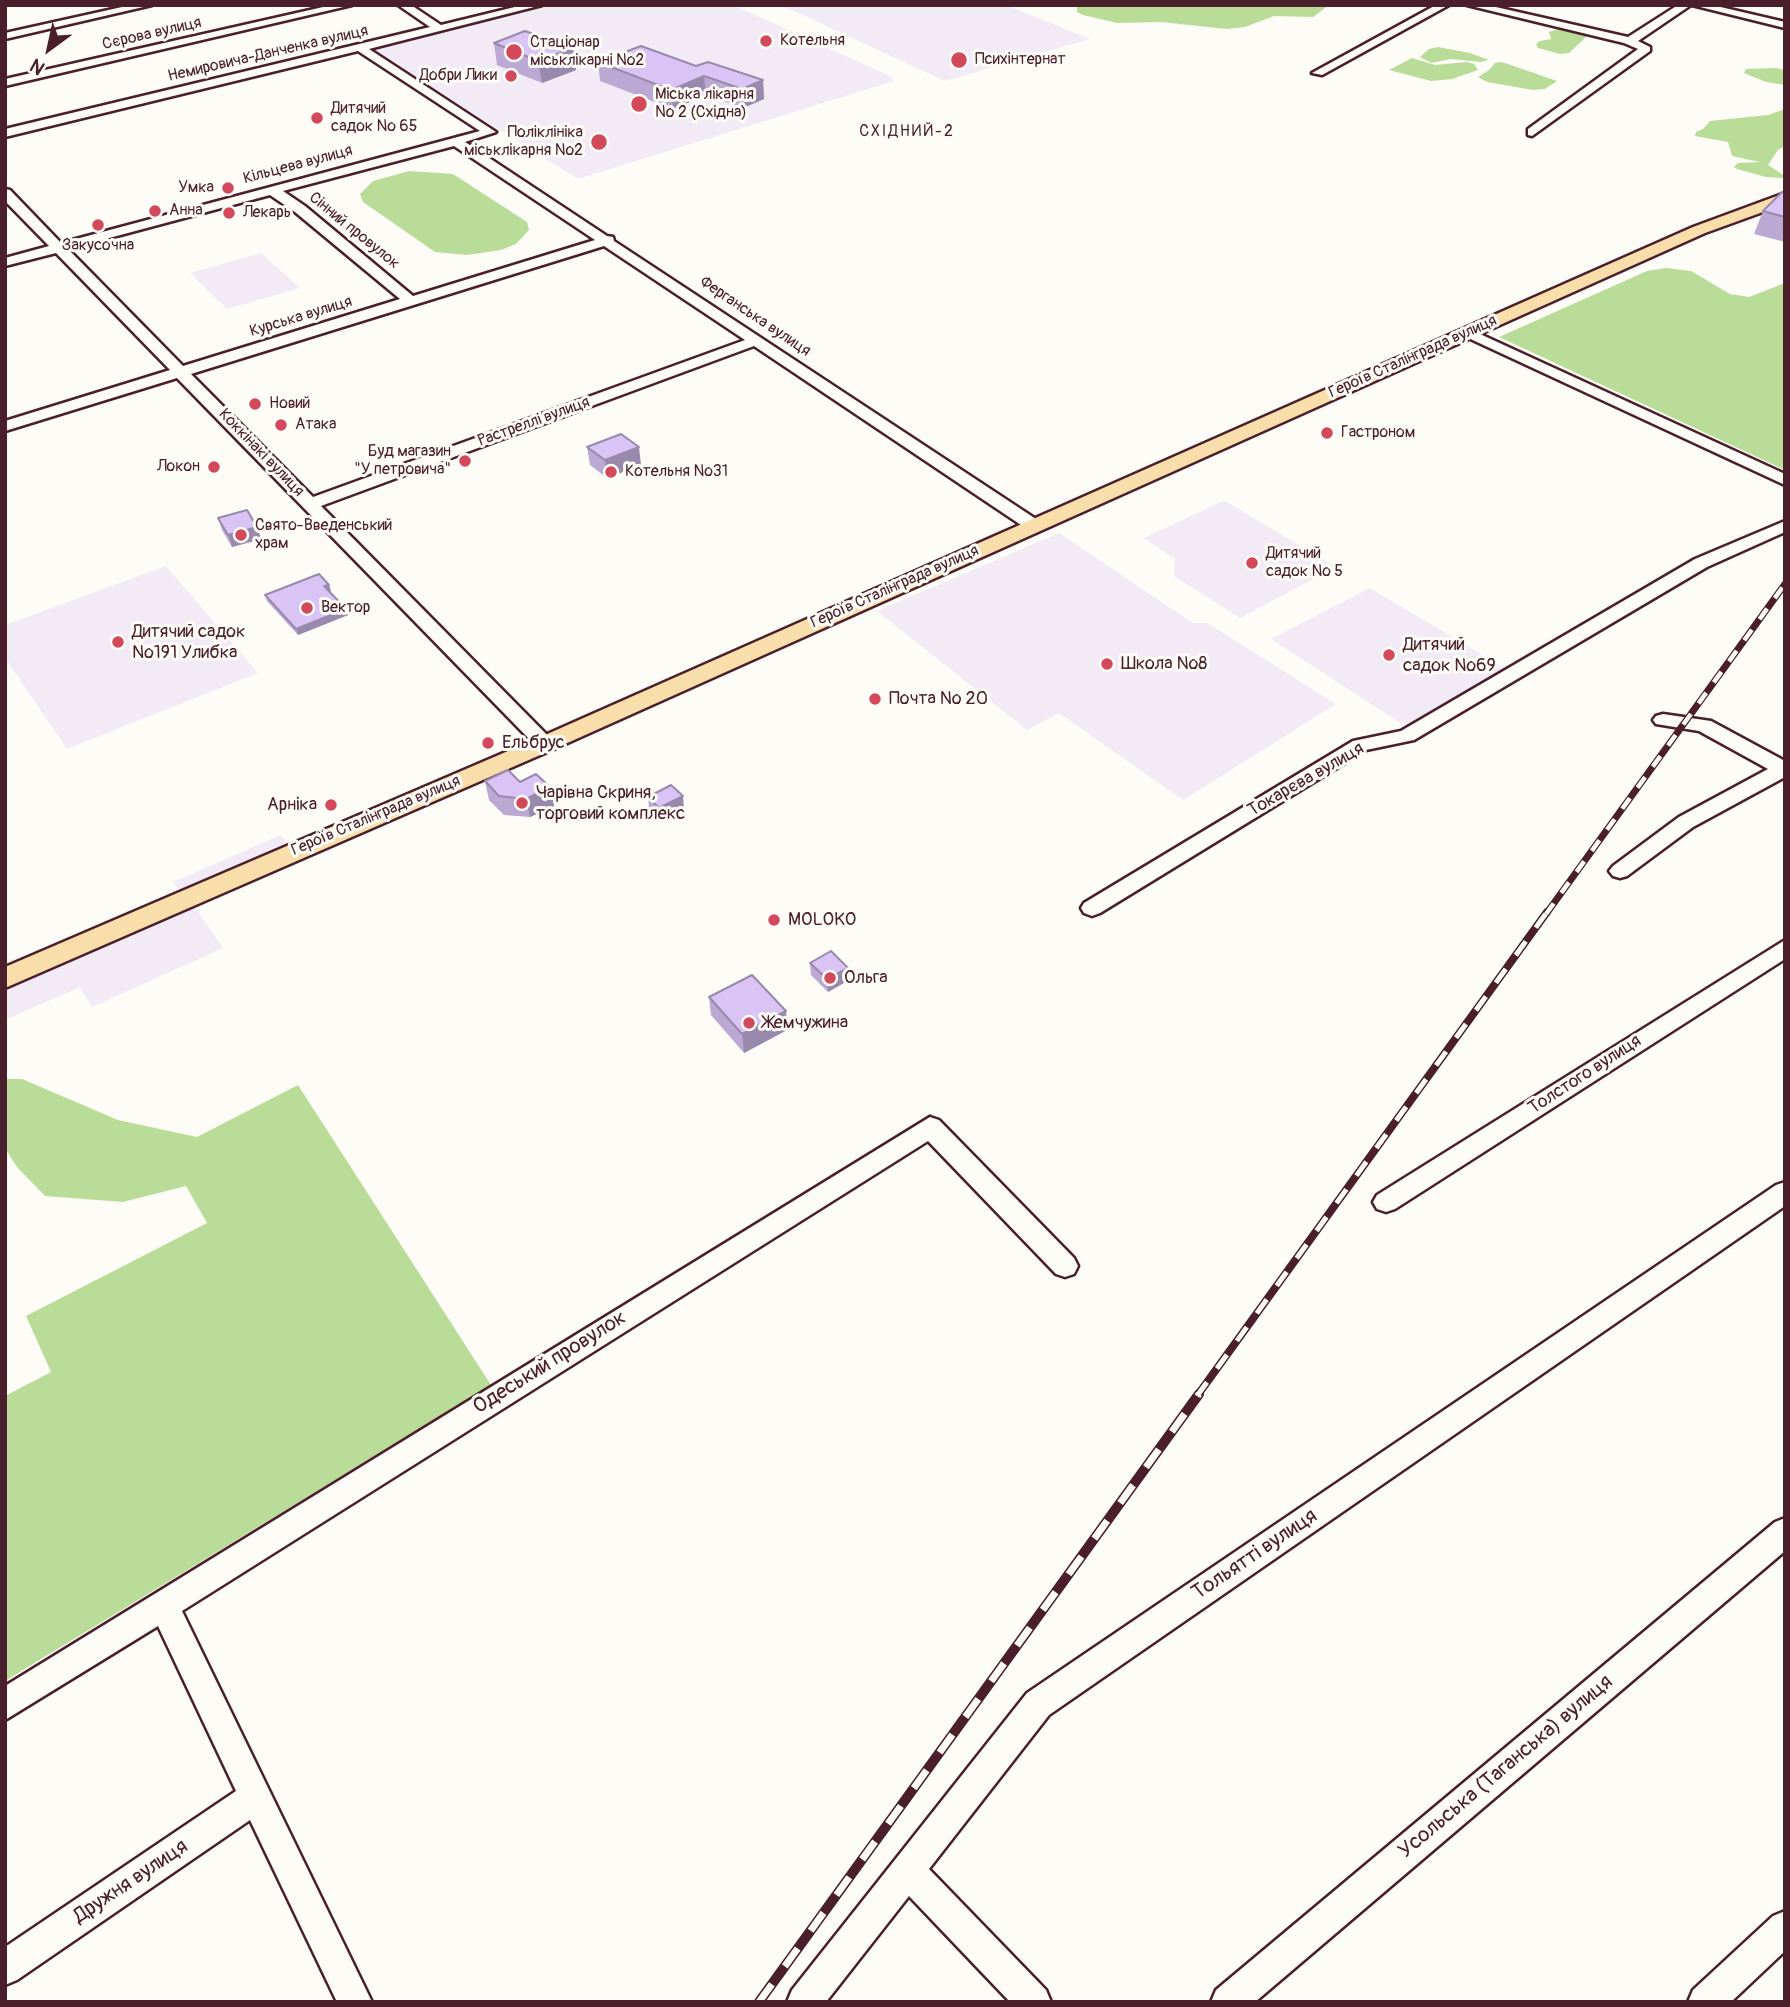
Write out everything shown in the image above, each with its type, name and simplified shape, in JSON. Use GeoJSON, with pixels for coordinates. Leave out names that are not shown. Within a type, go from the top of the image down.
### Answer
{"type":"FeatureCollection","features":[{"type":"Feature","properties":{"kind":"main road","name":"Героїв Сталінграда вулиця"},"geometry":{"type":"LineString","coordinates":[[5,978],[545,744],[1699,230],[1785,198]]}},
{"type":"Feature","properties":{"kind":"street"},"geometry":{"type":"LineString","coordinates":[[5,36],[147,5]]}},
{"type":"Feature","properties":{"kind":"street","name":"Сєрова вулиця"},"geometry":{"type":"LineString","coordinates":[[5,83],[346,5]]}},
{"type":"Feature","properties":{"kind":"street"},"geometry":{"type":"LineString","coordinates":[[403,5],[440,29]]}},
{"type":"Feature","properties":{"kind":"street","name":"Немировича-Данченка вулиця"},"geometry":{"type":"LineString","coordinates":[[5,133],[537,5]]}},
{"type":"Feature","properties":{"kind":"street"},"geometry":{"type":"LineString","coordinates":[[1318,73],[1444,5]]}},
{"type":"Feature","properties":{"kind":"street"},"geometry":{"type":"LineString","coordinates":[[1472,5],[1628,40],[1646,49],[1532,132]]}},
{"type":"Feature","properties":{"kind":"street"},"geometry":{"type":"LineString","coordinates":[[1628,40],[1636,38],[1686,5]]}},
{"type":"Feature","properties":{"kind":"street"},"geometry":{"type":"LineString","coordinates":[[1697,5],[1718,7],[1785,25]]}},
{"type":"Feature","properties":{"kind":"street"},"geometry":{"type":"LineString","coordinates":[[1539,21],[1550,13]]}},
{"type":"Feature","properties":{"kind":"street","name":"Кільцева вулиця"},"geometry":{"type":"LineString","coordinates":[[5,262],[490,132],[360,48]]}},
{"type":"Feature","properties":{"kind":"street","name":"Ферганська вулиця"},"geometry":{"type":"LineString","coordinates":[[455,141],[1034,525]]}},
{"type":"Feature","properties":{"kind":"street","name":"Сінний провулок"},"geometry":{"type":"LineString","coordinates":[[272,190],[300,209],[411,301]]}},
{"type":"Feature","properties":{"kind":"street","name":"Коккінакі вулиця"},"geometry":{"type":"LineString","coordinates":[[5,194],[545,744]]}},
{"type":"Feature","properties":{"kind":"street","name":"Курська вулиця"},"geometry":{"type":"LineString","coordinates":[[5,426],[608,240]]}},
{"type":"Feature","properties":{"kind":"street"},"geometry":{"type":"LineString","coordinates":[[1469,332],[1785,481]]}},
{"type":"Feature","properties":{"kind":"street","name":"Растреллі вулиця"},"geometry":{"type":"LineString","coordinates":[[310,504],[758,340]]}},
{"type":"Feature","properties":{"kind":"street","name":"Токарєва вулиця"},"geometry":{"type":"LineString","coordinates":[[1092,908],[1360,745],[1407,736],[1701,563],[1785,526]]}},
{"type":"Feature","properties":{"kind":"street"},"geometry":{"type":"LineString","coordinates":[[1662,720],[1704,725],[1784,769]]}},
{"type":"Feature","properties":{"kind":"street"},"geometry":{"type":"LineString","coordinates":[[1620,871],[1686,822],[1784,769]]}},
{"type":"Feature","properties":{"kind":"street","name":"Толстого вулиця"},"geometry":{"type":"LineString","coordinates":[[1386,1202],[1785,948]]}},
{"type":"Feature","properties":{"kind":"street","name":"Одеський провулок"},"geometry":{"type":"LineString","coordinates":[[5,1704],[930,1126],[1065,1266]]}},
{"type":"Feature","properties":{"kind":"street","name":"Тольятті вулиця"},"geometry":{"type":"LineString","coordinates":[[804,2002],[1038,1704],[1785,1192]]}},
{"type":"Feature","properties":{"kind":"street","name":"Усольська (Таганська) вулиця"},"geometry":{"type":"LineString","coordinates":[[1228,2002],[1785,1532]]}},
{"type":"Feature","properties":{"kind":"street"},"geometry":{"type":"LineString","coordinates":[[164,1606],[355,2002]]}},
{"type":"Feature","properties":{"kind":"street","name":"Дружня вулиця"},"geometry":{"type":"LineString","coordinates":[[5,1968],[256,1797]]}},
{"type":"Feature","properties":{"kind":"street"},"geometry":{"type":"LineString","coordinates":[[907,1870],[1034,2002]]}},
{"type":"Feature","properties":{"kind":"street"},"geometry":{"type":"LineString","coordinates":[[1705,2002],[1785,1928]]}},
{"type":"Feature","properties":{"kind":"shaded area","name":"Міська лікарня № 2 (Східна)"},"geometry":{"type":"Polygon","coordinates":[[[549,5],[733,5],[890,76],[894,81],[578,179],[371,49],[549,5]]]}},
{"type":"Feature","properties":{"kind":"shaded area","name":"Психінтернат"},"geometry":{"type":"Polygon","coordinates":[[[781,5],[1006,5],[1090,39],[945,81],[781,5]]]}},
{"type":"Feature","properties":{"kind":"shaded area"},"geometry":{"type":"Polygon","coordinates":[[[261,253],[300,288],[227,309],[190,273],[261,253]]]}},
{"type":"Feature","properties":{"kind":"shaded area","name":"Дитячий садок № 5"},"geometry":{"type":"Polygon","coordinates":[[[1225,500],[1336,567],[1240,618],[1174,576],[1175,559],[1144,538],[1225,500]]]}},
{"type":"Feature","properties":{"kind":"shaded area","name":"Школа №8"},"geometry":{"type":"Polygon","coordinates":[[[1059,533],[1193,623],[1207,623],[1336,704],[1183,800],[1059,713],[1027,730],[877,611],[1059,533]]]}},
{"type":"Feature","properties":{"kind":"shaded area","name":"Дитячий садок №191 Улибка"},"geometry":{"type":"Polygon","coordinates":[[[166,566],[258,673],[67,749],[5,658],[5,625],[166,566]]]}},
{"type":"Feature","properties":{"kind":"shaded area","name":"Дитячий садок №69"},"geometry":{"type":"Polygon","coordinates":[[[1370,588],[1508,670],[1408,728],[1271,639],[1370,588]]]}},
{"type":"Feature","properties":{"kind":"shaded area"},"geometry":{"type":"Polygon","coordinates":[[[281,835],[289,846],[181,893],[173,882],[281,835]]]}},
{"type":"Feature","properties":{"kind":"shaded area"},"geometry":{"type":"Polygon","coordinates":[[[195,907],[223,948],[92,1007],[80,987],[5,1020],[5,990],[195,907]]]}},
{"type":"Feature","properties":{"kind":"green space"},"geometry":{"type":"Polygon","coordinates":[[[1077,5],[1329,5],[1313,17],[1274,16],[1245,27],[1227,29],[1161,22],[1117,23],[1083,15],[1077,12],[1077,5]]]}},
{"type":"Feature","properties":{"kind":"green space"},"geometry":{"type":"Polygon","coordinates":[[[1561,28],[1587,36],[1569,53],[1560,54],[1538,48],[1536,44],[1540,41],[1551,39],[1549,32],[1561,28]]]}},
{"type":"Feature","properties":{"kind":"green space"},"geometry":{"type":"Polygon","coordinates":[[[1438,47],[1489,60],[1481,62],[1451,59],[1431,63],[1420,57],[1429,49],[1438,47]]]}},
{"type":"Feature","properties":{"kind":"green space"},"geometry":{"type":"Polygon","coordinates":[[[1412,58],[1435,65],[1467,62],[1474,64],[1478,70],[1452,79],[1431,81],[1389,70],[1412,58]]]}},
{"type":"Feature","properties":{"kind":"green space"},"geometry":{"type":"Polygon","coordinates":[[[1500,62],[1557,81],[1545,89],[1533,90],[1487,82],[1478,77],[1500,62]]]}},
{"type":"Feature","properties":{"kind":"green space"},"geometry":{"type":"Polygon","coordinates":[[[1746,69],[1785,70],[1785,85],[1766,82],[1744,73],[1746,69]]]}},
{"type":"Feature","properties":{"kind":"green space"},"geometry":{"type":"Polygon","coordinates":[[[1785,109],[1785,146],[1778,150],[1768,165],[1785,176],[1783,178],[1766,177],[1737,169],[1734,167],[1738,163],[1760,162],[1732,156],[1728,142],[1695,136],[1696,132],[1710,121],[1768,115],[1785,109]]]}},
{"type":"Feature","properties":{"kind":"green space"},"geometry":{"type":"Polygon","coordinates":[[[409,171],[453,174],[527,222],[529,230],[516,244],[501,250],[467,255],[435,252],[363,202],[360,194],[373,181],[409,171]]]}},
{"type":"Feature","properties":{"kind":"green space"},"geometry":{"type":"Polygon","coordinates":[[[1666,268],[1691,271],[1730,294],[1749,297],[1785,283],[1785,470],[1499,337],[1647,271],[1666,268]]]}},
{"type":"Feature","properties":{"kind":"green space"},"geometry":{"type":"Polygon","coordinates":[[[5,1079],[22,1079],[118,1120],[197,1137],[298,1085],[491,1385],[5,1681],[5,1396],[51,1372],[26,1316],[207,1223],[186,1186],[123,1202],[45,1196],[17,1167],[5,1148],[5,1079]]]}},
{"type":"Feature","properties":{"kind":"building"},"geometry":{"type":"Polygon","coordinates":[[[525,31],[573,48],[538,61],[494,43],[525,31]]]}},
{"type":"Feature","properties":{"kind":"building"},"geometry":{"type":"Polygon","coordinates":[[[641,46],[696,66],[708,62],[763,80],[742,89],[704,76],[671,90],[598,62],[641,46]]]}},
{"type":"Feature","properties":{"kind":"building"},"geometry":{"type":"Polygon","coordinates":[[[1782,192],[1785,193],[1785,217],[1763,211],[1782,192]]]}},
{"type":"Feature","properties":{"kind":"building"},"geometry":{"type":"Polygon","coordinates":[[[621,434],[639,447],[605,460],[587,447],[621,434]]]}},
{"type":"Feature","properties":{"kind":"building"},"geometry":{"type":"Polygon","coordinates":[[[247,510],[257,527],[228,535],[218,518],[247,510]]]}},
{"type":"Feature","properties":{"kind":"building","name":"Вектор"},"geometry":{"type":"Polygon","coordinates":[[[319,574],[329,585],[324,586],[346,609],[296,629],[265,595],[319,574]]]}},
{"type":"Feature","properties":{"kind":"building"},"geometry":{"type":"Polygon","coordinates":[[[508,770],[520,782],[536,774],[550,787],[526,799],[499,796],[485,781],[508,770]]]}},
{"type":"Feature","properties":{"kind":"building"},"geometry":{"type":"Polygon","coordinates":[[[671,785],[683,796],[659,808],[648,797],[671,785]]]}},
{"type":"Feature","properties":{"kind":"building"},"geometry":{"type":"Polygon","coordinates":[[[831,951],[848,968],[827,979],[810,963],[831,951]]]}},
{"type":"Feature","properties":{"kind":"building"},"geometry":{"type":"Polygon","coordinates":[[[752,975],[786,1011],[742,1034],[709,997],[752,975]]]}},
{"type":"Feature","properties":{"kind":"railway"},"geometry":{"type":"LineString","coordinates":[[1546,914],[1785,584]]}},
{"type":"Feature","properties":{"kind":"railway"},"geometry":{"type":"LineString","coordinates":[[1197,1396],[1547,912]]}},
{"type":"Feature","properties":{"kind":"railway"},"geometry":{"type":"LineString","coordinates":[[759,2002],[1199,1394]]}},
{"type":"Feature","properties":{"kind":"place","name":"Котельня"},"geometry":{"type":"Point","coordinates":[766,41]}},
{"type":"Feature","properties":{"kind":"place","name":"Стаціонар міськлікарні №2"},"geometry":{"type":"Point","coordinates":[514,52]}},
{"type":"Feature","properties":{"kind":"place","name":"Психінтернат"},"geometry":{"type":"Point","coordinates":[959,60]}},
{"type":"Feature","properties":{"kind":"place","name":"Добри Лики"},"geometry":{"type":"Point","coordinates":[511,76]}},
{"type":"Feature","properties":{"kind":"place","name":"Міська лікарня № 2 (Східна)"},"geometry":{"type":"Point","coordinates":[639,104]}},
{"type":"Feature","properties":{"kind":"place","name":"Дитячий садок № 65"},"geometry":{"type":"Point","coordinates":[317,118]}},
{"type":"Feature","properties":{"kind":"place","name":"Поліклініка міськлікарня №2"},"geometry":{"type":"Point","coordinates":[599,142]}},
{"type":"Feature","properties":{"kind":"place","name":"Умка"},"geometry":{"type":"Point","coordinates":[228,188]}},
{"type":"Feature","properties":{"kind":"place","name":"Анна"},"geometry":{"type":"Point","coordinates":[155,211]}},
{"type":"Feature","properties":{"kind":"place","name":"Лекарь"},"geometry":{"type":"Point","coordinates":[229,213]}},
{"type":"Feature","properties":{"kind":"place","name":"Закусочна"},"geometry":{"type":"Point","coordinates":[98,225]}},
{"type":"Feature","properties":{"kind":"place","name":"Новий"},"geometry":{"type":"Point","coordinates":[255,404]}},
{"type":"Feature","properties":{"kind":"place","name":"Атака"},"geometry":{"type":"Point","coordinates":[281,425]}},
{"type":"Feature","properties":{"kind":"place","name":"Гастроном"},"geometry":{"type":"Point","coordinates":[1327,433]}},
{"type":"Feature","properties":{"kind":"place","name":"Буд магазин \"У петровича\""},"geometry":{"type":"Point","coordinates":[465,461]}},
{"type":"Feature","properties":{"kind":"place","name":"Локон"},"geometry":{"type":"Point","coordinates":[214,467]}},
{"type":"Feature","properties":{"kind":"place","name":"Котельня №31"},"geometry":{"type":"Point","coordinates":[611,472]}},
{"type":"Feature","properties":{"kind":"place","name":"Свято-Введенський храм"},"geometry":{"type":"Point","coordinates":[241,535]}},
{"type":"Feature","properties":{"kind":"place","name":"Дитячий садок № 5"},"geometry":{"type":"Point","coordinates":[1252,563]}},
{"type":"Feature","properties":{"kind":"place","name":"Вектор"},"geometry":{"type":"Point","coordinates":[307,608]}},
{"type":"Feature","properties":{"kind":"place","name":"Дитячий садок №191 Улибка"},"geometry":{"type":"Point","coordinates":[118,642]}},
{"type":"Feature","properties":{"kind":"place","name":"Дитячий садок №69"},"geometry":{"type":"Point","coordinates":[1389,655]}},
{"type":"Feature","properties":{"kind":"place","name":"Школа №8"},"geometry":{"type":"Point","coordinates":[1107,664]}},
{"type":"Feature","properties":{"kind":"place","name":"Почта № 20"},"geometry":{"type":"Point","coordinates":[875,699]}},
{"type":"Feature","properties":{"kind":"place","name":"Ельбрус"},"geometry":{"type":"Point","coordinates":[488,743]}},
{"type":"Feature","properties":{"kind":"place","name":"Чарівна Скриня, торговий комплекс"},"geometry":{"type":"Point","coordinates":[522,803]}},
{"type":"Feature","properties":{"kind":"place","name":"Арніка"},"geometry":{"type":"Point","coordinates":[331,805]}},
{"type":"Feature","properties":{"kind":"place","name":"MOLOKO"},"geometry":{"type":"Point","coordinates":[774,920]}},
{"type":"Feature","properties":{"kind":"place","name":"Ольга"},"geometry":{"type":"Point","coordinates":[830,978]}},
{"type":"Feature","properties":{"kind":"place","name":"Жемчужина"},"geometry":{"type":"Point","coordinates":[749,1023]}},
{"type":"Feature","properties":{"kind":"district","name":"СХІДНИЙ-2"},"geometry":{"type":"Point","coordinates":[907,132]}}]}
